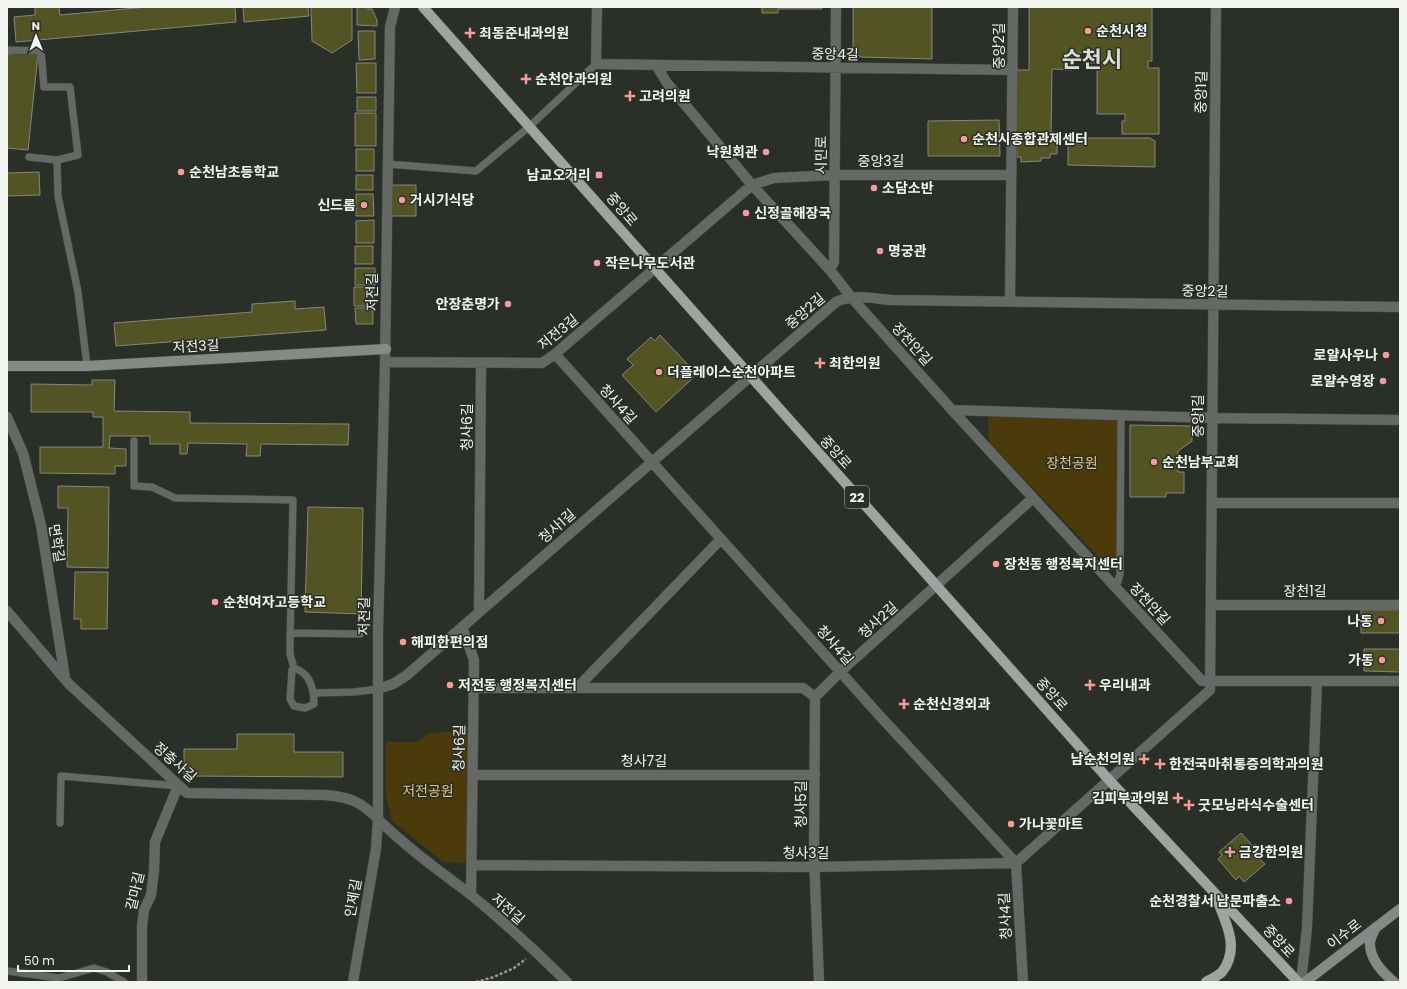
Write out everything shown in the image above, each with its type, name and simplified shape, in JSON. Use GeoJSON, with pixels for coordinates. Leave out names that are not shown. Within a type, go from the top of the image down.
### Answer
{"type":"FeatureCollection","features":[{"type":"Feature","properties":{"kind":"main road","name":"중앙로"},"geometry":{"type":"LineString","coordinates":[[423,7],[1109,780],[1298,982]]}},
{"type":"Feature","properties":{"kind":"main road"},"geometry":{"type":"LineString","coordinates":[[1206,982],[1221,973],[1229,960],[1231,947],[1231,936],[1214,892]]}},
{"type":"Feature","properties":{"kind":"street","name":"저전길"},"geometry":{"type":"LineString","coordinates":[[395,7],[390,27],[387,164],[386,362],[378,632],[378,819],[399,840],[471,895],[536,952],[567,982]]}},
{"type":"Feature","properties":{"kind":"street"},"geometry":{"type":"LineString","coordinates":[[596,64],[597,7]]}},
{"type":"Feature","properties":{"kind":"street","name":"시민로"},"geometry":{"type":"LineString","coordinates":[[830,270],[834,262],[836,7]]}},
{"type":"Feature","properties":{"kind":"street","name":"중앙2길"},"geometry":{"type":"LineString","coordinates":[[1010,301],[1013,7]]}},
{"type":"Feature","properties":{"kind":"street","name":"중앙1길"},"geometry":{"type":"LineString","coordinates":[[1109,780],[1210,690],[1216,7]]}},
{"type":"Feature","properties":{"kind":"street","name":"중앙4길"},"geometry":{"type":"LineString","coordinates":[[596,64],[1013,70]]}},
{"type":"Feature","properties":{"kind":"street"},"geometry":{"type":"LineString","coordinates":[[656,65],[667,83],[752,185],[830,270],[851,297]]}},
{"type":"Feature","properties":{"kind":"street","name":"중앙3길"},"geometry":{"type":"LineString","coordinates":[[654,267],[752,185],[774,178],[835,175],[1011,174]]}},
{"type":"Feature","properties":{"kind":"street","name":"저전3길"},"geometry":{"type":"LineString","coordinates":[[386,362],[542,363],[555,354],[654,267]]}},
{"type":"Feature","properties":{"kind":"street","name":"중앙2길"},"geometry":{"type":"LineString","coordinates":[[750,377],[836,302],[851,297],[892,300],[1400,307]]}},
{"type":"Feature","properties":{"kind":"street","name":"장천안길"},"geometry":{"type":"LineString","coordinates":[[851,297],[952,410],[1202,681],[1400,681]]}},
{"type":"Feature","properties":{"kind":"street","name":"저전3길"},"geometry":{"type":"LineString","coordinates":[[7,366],[87,366],[386,349]]}},
{"type":"Feature","properties":{"kind":"street","name":"청사4길"},"geometry":{"type":"LineString","coordinates":[[555,354],[840,672],[1016,863],[1023,982]]}},
{"type":"Feature","properties":{"kind":"street","name":"청사6길"},"geometry":{"type":"LineString","coordinates":[[480,611],[481,363]]}},
{"type":"Feature","properties":{"kind":"street","name":"청사1길"},"geometry":{"type":"LineString","coordinates":[[378,689],[393,684],[407,675],[750,377]]}},
{"type":"Feature","properties":{"kind":"street"},"geometry":{"type":"LineString","coordinates":[[952,410],[1212,418],[1400,420]]}},
{"type":"Feature","properties":{"kind":"street","name":"면학길"},"geometry":{"type":"LineString","coordinates":[[7,417],[23,453],[40,525],[65,678]]}},
{"type":"Feature","properties":{"kind":"street","name":"청사2길"},"geometry":{"type":"LineString","coordinates":[[815,697],[840,672],[1033,498]]}},
{"type":"Feature","properties":{"kind":"street"},"geometry":{"type":"LineString","coordinates":[[1212,503],[1400,503]]}},
{"type":"Feature","properties":{"kind":"street"},"geometry":{"type":"LineString","coordinates":[[576,688],[721,539]]}},
{"type":"Feature","properties":{"kind":"street","name":"장천1길"},"geometry":{"type":"LineString","coordinates":[[1211,605],[1400,605]]}},
{"type":"Feature","properties":{"kind":"street","name":"정충사길"},"geometry":{"type":"LineString","coordinates":[[7,610],[65,678],[187,794],[325,794],[347,797],[367,808],[378,819]]}},
{"type":"Feature","properties":{"kind":"street","name":"청사6길"},"geometry":{"type":"LineString","coordinates":[[462,628],[474,660],[475,688],[471,895]]}},
{"type":"Feature","properties":{"kind":"street"},"geometry":{"type":"LineString","coordinates":[[1301,982],[1307,928],[1316,682]]}},
{"type":"Feature","properties":{"kind":"street"},"geometry":{"type":"LineString","coordinates":[[475,688],[803,688],[815,697]]}},
{"type":"Feature","properties":{"kind":"street","name":"청사5길"},"geometry":{"type":"LineString","coordinates":[[815,697],[815,867],[818,982]]}},
{"type":"Feature","properties":{"kind":"street","name":"청사7길"},"geometry":{"type":"LineString","coordinates":[[473,775],[815,775]]}},
{"type":"Feature","properties":{"kind":"street"},"geometry":{"type":"LineString","coordinates":[[1016,863],[1109,780]]}},
{"type":"Feature","properties":{"kind":"street","name":"갈마길"},"geometry":{"type":"LineString","coordinates":[[142,982],[142,926],[144,910],[151,895],[155,842],[178,786]]}},
{"type":"Feature","properties":{"kind":"street","name":"인제길"},"geometry":{"type":"LineString","coordinates":[[354,982],[376,849],[378,819]]}},
{"type":"Feature","properties":{"kind":"street","name":"청사3길"},"geometry":{"type":"LineString","coordinates":[[471,865],[815,867],[1016,863]]}},
{"type":"Feature","properties":{"kind":"street","name":"이수로"},"geometry":{"type":"LineString","coordinates":[[1305,982],[1400,909]]}},
{"type":"Feature","properties":{"kind":"street"},"geometry":{"type":"LineString","coordinates":[[1376,927],[1370,940],[1370,948],[1384,974],[1394,982]]}},
{"type":"Feature","properties":{"kind":"lane"},"geometry":{"type":"LineString","coordinates":[[7,50],[41,52],[44,86],[70,87],[78,155],[57,160],[29,157]]}},
{"type":"Feature","properties":{"kind":"lane"},"geometry":{"type":"LineString","coordinates":[[387,164],[476,171],[530,126],[596,64]]}},
{"type":"Feature","properties":{"kind":"lane"},"geometry":{"type":"LineString","coordinates":[[57,160],[58,196],[78,292],[87,366]]}},
{"type":"Feature","properties":{"kind":"lane"},"geometry":{"type":"LineString","coordinates":[[1116,588],[1120,574],[1121,415]]}},
{"type":"Feature","properties":{"kind":"lane"},"geometry":{"type":"LineString","coordinates":[[134,441],[134,486],[152,486],[175,498],[293,500],[290,654],[294,668],[292,670],[290,699],[294,706],[305,708],[314,704],[312,683],[298,669],[294,668]]}},
{"type":"Feature","properties":{"kind":"lane"},"geometry":{"type":"LineString","coordinates":[[290,633],[360,634]]}},
{"type":"Feature","properties":{"kind":"lane"},"geometry":{"type":"LineString","coordinates":[[314,693],[354,692],[378,689]]}},
{"type":"Feature","properties":{"kind":"lane"},"geometry":{"type":"LineString","coordinates":[[60,823],[61,776],[178,786]]}},
{"type":"Feature","properties":{"kind":"lane"},"geometry":{"type":"LineString","coordinates":[[7,971],[59,978],[94,968],[107,972],[124,982]]}},
{"type":"Feature","properties":{"kind":"path"},"geometry":{"type":"LineString","coordinates":[[476,982],[494,977],[514,968],[536,952]]}},
{"type":"Feature","properties":{"kind":"green space","name":"장천공원"},"geometry":{"type":"Polygon","coordinates":[[[988,417],[1117,418],[1117,562],[1111,570],[989,442],[988,417]]]}},
{"type":"Feature","properties":{"kind":"green space","name":"저전공원"},"geometry":{"type":"Polygon","coordinates":[[[471,731],[467,861],[463,863],[443,862],[392,821],[386,796],[386,742],[418,742],[429,733],[471,731]]]}},
{"type":"Feature","properties":{"kind":"building"},"geometry":{"type":"Polygon","coordinates":[[[35,7],[59,7],[60,15],[147,7],[235,7],[236,22],[16,42],[14,17],[35,15],[35,7]]]}},
{"type":"Feature","properties":{"kind":"building"},"geometry":{"type":"Polygon","coordinates":[[[243,7],[308,7],[309,16],[244,22],[243,7]]]}},
{"type":"Feature","properties":{"kind":"building"},"geometry":{"type":"Polygon","coordinates":[[[311,7],[352,7],[352,40],[332,53],[312,41],[311,7]]]}},
{"type":"Feature","properties":{"kind":"building"},"geometry":{"type":"Polygon","coordinates":[[[357,7],[367,7],[368,9],[372,9],[377,20],[377,26],[357,25],[357,7]]]}},
{"type":"Feature","properties":{"kind":"building"},"geometry":{"type":"Polygon","coordinates":[[[762,7],[822,7],[822,9],[778,9],[778,13],[762,13],[762,7]]]}},
{"type":"Feature","properties":{"kind":"building"},"geometry":{"type":"Polygon","coordinates":[[[853,7],[932,7],[932,59],[861,57],[853,52],[853,7]]]}},
{"type":"Feature","properties":{"kind":"building"},"geometry":{"type":"Polygon","coordinates":[[[1029,7],[1152,7],[1152,61],[1148,61],[1148,68],[1159,68],[1159,134],[1122,134],[1122,121],[1125,121],[1125,114],[1097,114],[1097,63],[1086,63],[1086,53],[1072,53],[1072,70],[1052,69],[1051,137],[1057,137],[1057,154],[1050,154],[1050,158],[1041,158],[1041,161],[1021,162],[1021,157],[1017,157],[1013,70],[1029,70],[1029,7]]]}},
{"type":"Feature","properties":{"kind":"building"},"geometry":{"type":"Polygon","coordinates":[[[358,31],[375,31],[375,59],[359,60],[358,31]]]}},
{"type":"Feature","properties":{"kind":"building"},"geometry":{"type":"Polygon","coordinates":[[[13,47],[38,54],[28,150],[7,148],[7,54],[13,54],[13,47]]]}},
{"type":"Feature","properties":{"kind":"building"},"geometry":{"type":"Polygon","coordinates":[[[356,63],[376,63],[376,93],[357,93],[356,63]]]}},
{"type":"Feature","properties":{"kind":"building"},"geometry":{"type":"Polygon","coordinates":[[[357,97],[376,97],[376,111],[357,111],[357,97]]]}},
{"type":"Feature","properties":{"kind":"building"},"geometry":{"type":"Polygon","coordinates":[[[355,113],[376,113],[376,146],[355,146],[355,113]]]}},
{"type":"Feature","properties":{"kind":"building","name":"순천시종합관제센터"},"geometry":{"type":"Polygon","coordinates":[[[999,120],[1000,156],[928,156],[928,121],[999,120]]]}},
{"type":"Feature","properties":{"kind":"building"},"geometry":{"type":"Polygon","coordinates":[[[1150,138],[1155,141],[1155,167],[1068,165],[1068,139],[1150,138]]]}},
{"type":"Feature","properties":{"kind":"building"},"geometry":{"type":"Polygon","coordinates":[[[356,149],[374,149],[374,171],[356,171],[356,149]]]}},
{"type":"Feature","properties":{"kind":"building"},"geometry":{"type":"Polygon","coordinates":[[[39,172],[40,195],[7,196],[7,173],[39,172]]]}},
{"type":"Feature","properties":{"kind":"building"},"geometry":{"type":"Polygon","coordinates":[[[356,175],[373,175],[373,190],[356,190],[356,175]]]}},
{"type":"Feature","properties":{"kind":"building"},"geometry":{"type":"Polygon","coordinates":[[[391,185],[416,185],[416,216],[391,216],[391,185]]]}},
{"type":"Feature","properties":{"kind":"building"},"geometry":{"type":"Polygon","coordinates":[[[356,194],[373,194],[374,216],[356,216],[356,194]]]}},
{"type":"Feature","properties":{"kind":"building"},"geometry":{"type":"Polygon","coordinates":[[[374,220],[374,243],[356,243],[356,221],[374,220]]]}},
{"type":"Feature","properties":{"kind":"building"},"geometry":{"type":"Polygon","coordinates":[[[355,246],[373,246],[373,264],[355,264],[355,246]]]}},
{"type":"Feature","properties":{"kind":"building"},"geometry":{"type":"Polygon","coordinates":[[[355,268],[375,268],[375,285],[355,285],[355,268]]]}},
{"type":"Feature","properties":{"kind":"building"},"geometry":{"type":"Polygon","coordinates":[[[354,287],[374,287],[374,306],[354,306],[354,287]]]}},
{"type":"Feature","properties":{"kind":"building"},"geometry":{"type":"Polygon","coordinates":[[[295,301],[295,309],[324,307],[326,330],[116,346],[114,323],[252,312],[252,304],[295,301]]]}},
{"type":"Feature","properties":{"kind":"building"},"geometry":{"type":"Polygon","coordinates":[[[355,308],[373,308],[373,324],[356,324],[355,308]]]}},
{"type":"Feature","properties":{"kind":"building","name":"더플레이스순천아파트"},"geometry":{"type":"Polygon","coordinates":[[[660,335],[693,370],[693,378],[656,412],[622,375],[633,365],[627,359],[651,337],[655,341],[660,335]]]}},
{"type":"Feature","properties":{"kind":"building"},"geometry":{"type":"Polygon","coordinates":[[[92,380],[115,380],[114,411],[190,412],[190,423],[349,424],[348,445],[261,444],[260,456],[246,456],[247,444],[188,443],[187,454],[180,454],[180,444],[150,444],[150,436],[110,436],[109,448],[126,449],[126,466],[115,466],[115,474],[40,473],[40,447],[103,447],[103,417],[93,417],[93,412],[31,412],[31,384],[92,385],[92,380]]]}},
{"type":"Feature","properties":{"kind":"building","name":"순천남부교회"},"geometry":{"type":"Polygon","coordinates":[[[1130,425],[1192,426],[1192,441],[1178,451],[1178,472],[1184,472],[1184,493],[1166,493],[1166,497],[1130,497],[1130,425]]]}},
{"type":"Feature","properties":{"kind":"building"},"geometry":{"type":"Polygon","coordinates":[[[58,486],[109,487],[108,568],[67,567],[68,508],[58,508],[58,486]]]}},
{"type":"Feature","properties":{"kind":"building"},"geometry":{"type":"Polygon","coordinates":[[[308,507],[363,508],[361,614],[305,612],[308,507]]]}},
{"type":"Feature","properties":{"kind":"building"},"geometry":{"type":"Polygon","coordinates":[[[75,572],[108,572],[107,629],[81,629],[81,619],[74,619],[75,572]]]}},
{"type":"Feature","properties":{"kind":"building","name":"나동"},"geometry":{"type":"Polygon","coordinates":[[[1361,610],[1400,610],[1400,633],[1361,633],[1361,610]]]}},
{"type":"Feature","properties":{"kind":"building","name":"가동"},"geometry":{"type":"Polygon","coordinates":[[[1364,649],[1400,649],[1400,672],[1364,671],[1364,649]]]}},
{"type":"Feature","properties":{"kind":"building"},"geometry":{"type":"Polygon","coordinates":[[[237,734],[294,734],[294,752],[343,752],[343,777],[184,776],[184,749],[237,749],[237,734]]]}},
{"type":"Feature","properties":{"kind":"building"},"geometry":{"type":"Polygon","coordinates":[[[1241,833],[1253,846],[1255,844],[1264,854],[1259,858],[1265,864],[1244,882],[1239,876],[1236,880],[1218,859],[1222,855],[1219,852],[1241,833]]]}},
{"type":"Feature","properties":{"kind":"place","name":"순천시청"},"geometry":{"type":"Point","coordinates":[1088,31]}},
{"type":"Feature","properties":{"kind":"place","name":"최동준내과의원"},"geometry":{"type":"Point","coordinates":[470,33]}},
{"type":"Feature","properties":{"kind":"place","name":"순천안과의원"},"geometry":{"type":"Point","coordinates":[526,79]}},
{"type":"Feature","properties":{"kind":"place","name":"고려의원"},"geometry":{"type":"Point","coordinates":[630,96]}},
{"type":"Feature","properties":{"kind":"place","name":"순천시종합관제센터"},"geometry":{"type":"Point","coordinates":[964,139]}},
{"type":"Feature","properties":{"kind":"place","name":"낙원회관"},"geometry":{"type":"Point","coordinates":[766,152]}},
{"type":"Feature","properties":{"kind":"place","name":"순천남초등학교"},"geometry":{"type":"Point","coordinates":[181,172]}},
{"type":"Feature","properties":{"kind":"place","name":"남교오거리"},"geometry":{"type":"Point","coordinates":[599,175]}},
{"type":"Feature","properties":{"kind":"place","name":"소담소반"},"geometry":{"type":"Point","coordinates":[874,188]}},
{"type":"Feature","properties":{"kind":"place","name":"거시기식당"},"geometry":{"type":"Point","coordinates":[402,200]}},
{"type":"Feature","properties":{"kind":"place","name":"신드롬"},"geometry":{"type":"Point","coordinates":[364,205]}},
{"type":"Feature","properties":{"kind":"place","name":"신정골해장국"},"geometry":{"type":"Point","coordinates":[746,213]}},
{"type":"Feature","properties":{"kind":"place","name":"명궁관"},"geometry":{"type":"Point","coordinates":[880,251]}},
{"type":"Feature","properties":{"kind":"place","name":"작은나무도서관"},"geometry":{"type":"Point","coordinates":[597,263]}},
{"type":"Feature","properties":{"kind":"place","name":"안장춘명가"},"geometry":{"type":"Point","coordinates":[508,304]}},
{"type":"Feature","properties":{"kind":"place","name":"로얄사우나"},"geometry":{"type":"Point","coordinates":[1386,355]}},
{"type":"Feature","properties":{"kind":"place","name":"최한의원"},"geometry":{"type":"Point","coordinates":[820,363]}},
{"type":"Feature","properties":{"kind":"place","name":"더플레이스순천아파트"},"geometry":{"type":"Point","coordinates":[659,372]}},
{"type":"Feature","properties":{"kind":"place","name":"로얄수영장"},"geometry":{"type":"Point","coordinates":[1383,381]}},
{"type":"Feature","properties":{"kind":"place","name":"순천남부교회"},"geometry":{"type":"Point","coordinates":[1154,462]}},
{"type":"Feature","properties":{"kind":"place","name":"장천동 행정복지센터"},"geometry":{"type":"Point","coordinates":[996,564]}},
{"type":"Feature","properties":{"kind":"place","name":"순천여자고등학교"},"geometry":{"type":"Point","coordinates":[215,602]}},
{"type":"Feature","properties":{"kind":"place","name":"나동"},"geometry":{"type":"Point","coordinates":[1381,621]}},
{"type":"Feature","properties":{"kind":"place","name":"해피한편의점"},"geometry":{"type":"Point","coordinates":[403,642]}},
{"type":"Feature","properties":{"kind":"place","name":"가동"},"geometry":{"type":"Point","coordinates":[1382,660]}},
{"type":"Feature","properties":{"kind":"place","name":"저전동 행정복지센터"},"geometry":{"type":"Point","coordinates":[450,685]}},
{"type":"Feature","properties":{"kind":"place","name":"우리내과"},"geometry":{"type":"Point","coordinates":[1090,685]}},
{"type":"Feature","properties":{"kind":"place","name":"순천신경외과"},"geometry":{"type":"Point","coordinates":[904,704]}},
{"type":"Feature","properties":{"kind":"place","name":"남순천의원"},"geometry":{"type":"Point","coordinates":[1144,759]}},
{"type":"Feature","properties":{"kind":"place","name":"한전국마취통증의학과의원"},"geometry":{"type":"Point","coordinates":[1160,764]}},
{"type":"Feature","properties":{"kind":"place","name":"김피부과의원"},"geometry":{"type":"Point","coordinates":[1178,798]}},
{"type":"Feature","properties":{"kind":"place","name":"굿모닝라식수술센터"},"geometry":{"type":"Point","coordinates":[1189,805]}},
{"type":"Feature","properties":{"kind":"place","name":"가나꽃마트"},"geometry":{"type":"Point","coordinates":[1011,824]}},
{"type":"Feature","properties":{"kind":"place","name":"금강한의원"},"geometry":{"type":"Point","coordinates":[1230,852]}},
{"type":"Feature","properties":{"kind":"place","name":"순천경찰서 남문파출소"},"geometry":{"type":"Point","coordinates":[1289,901]}},
{"type":"Feature","properties":{"kind":"district","name":"순천시"},"geometry":{"type":"Point","coordinates":[1092,59]}}]}
